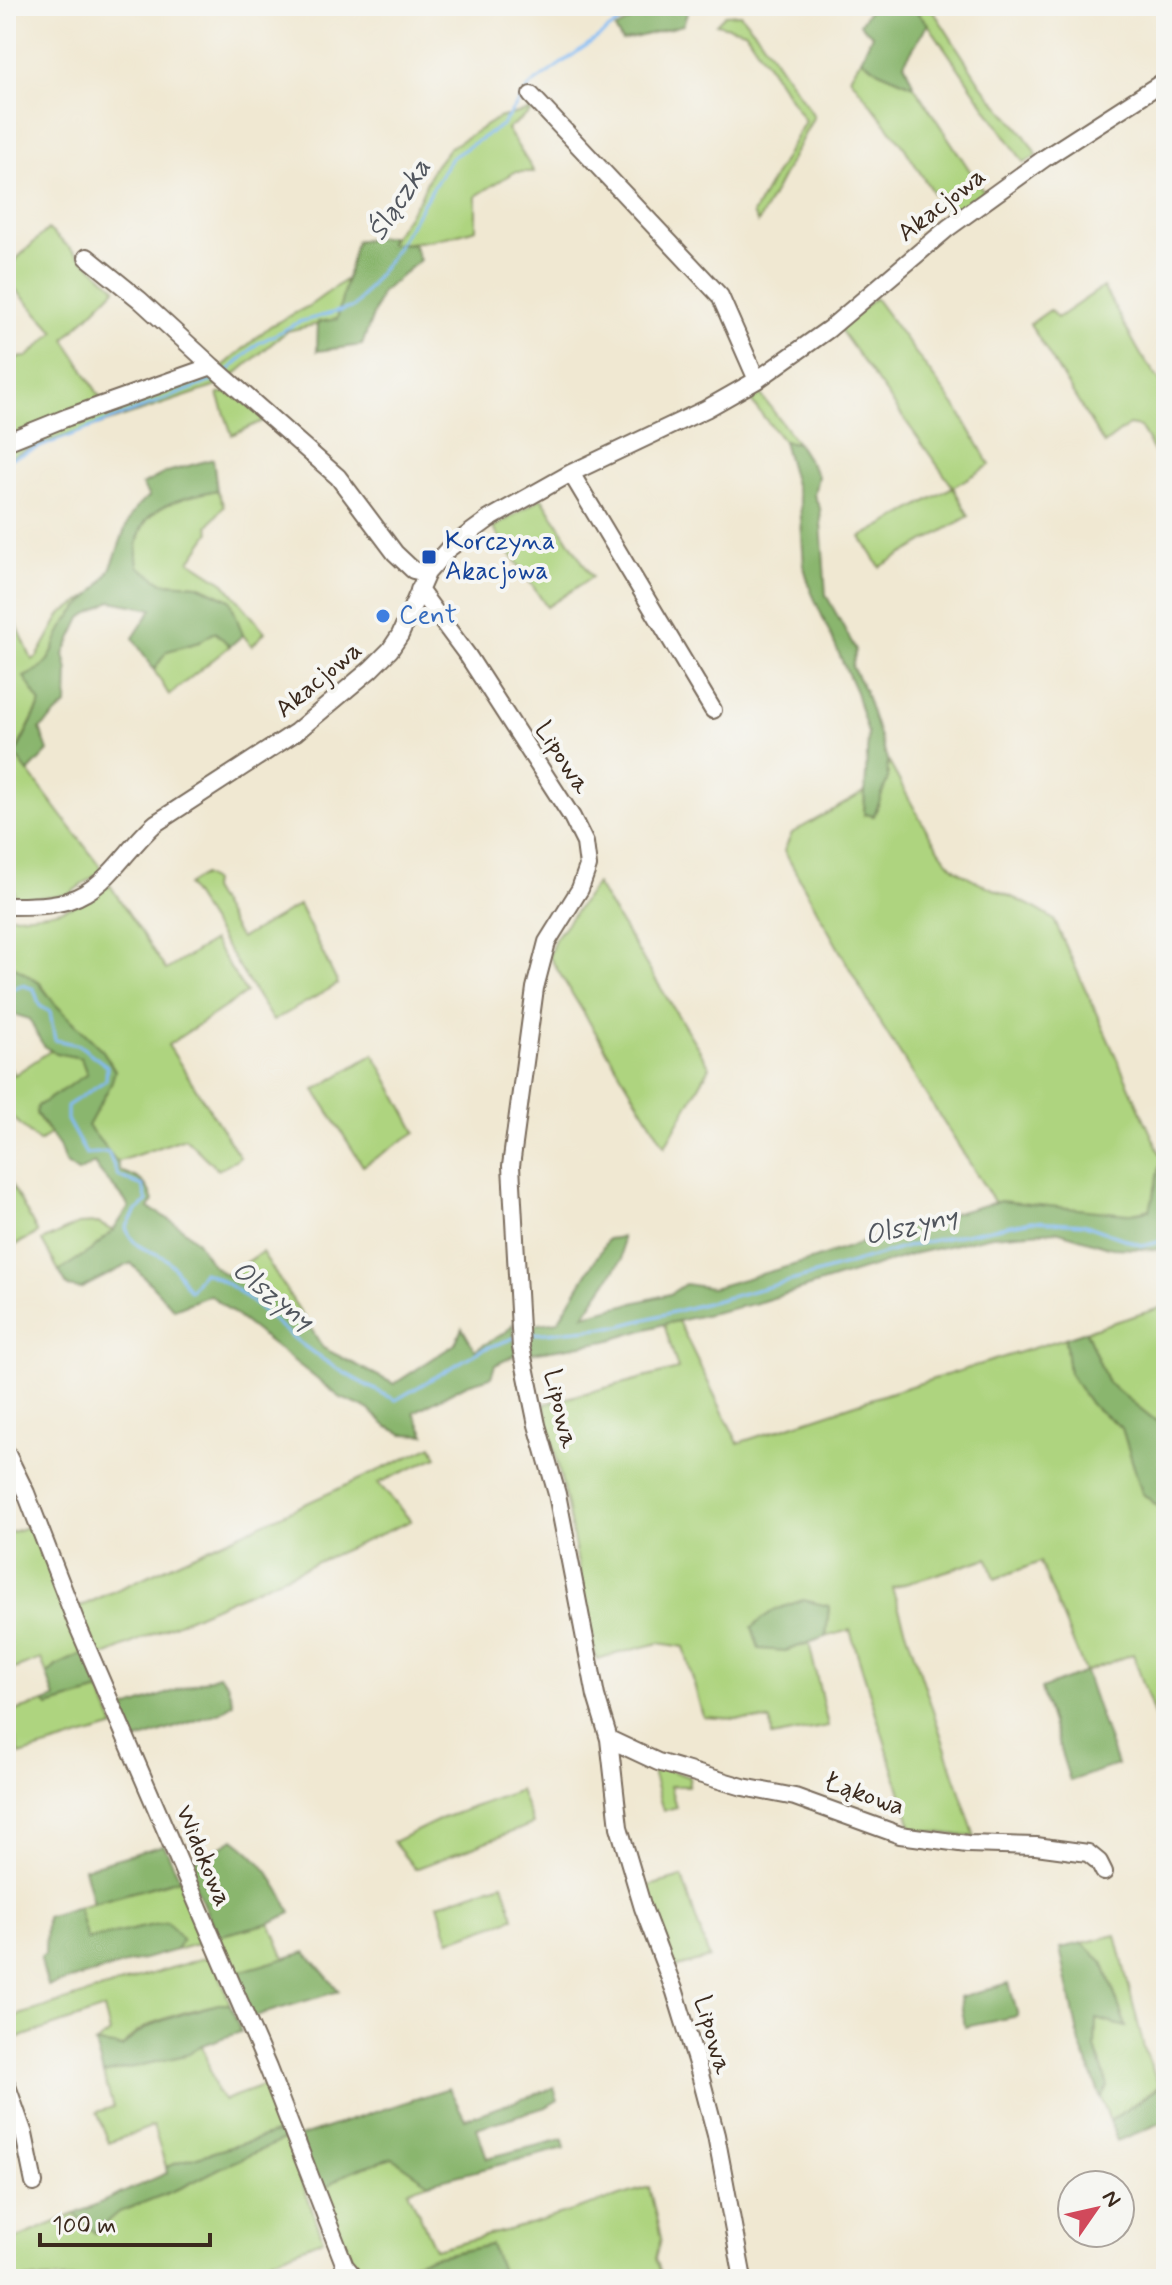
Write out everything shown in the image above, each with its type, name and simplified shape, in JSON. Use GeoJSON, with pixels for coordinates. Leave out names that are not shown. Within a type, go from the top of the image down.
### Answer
{"type":"FeatureCollection","features":[{"type":"Feature","properties":{"kind":"street","name":"Akacjowa"},"geometry":{"type":"LineString","coordinates":[[6,906],[65,902],[84,895],[156,823],[301,729],[390,650],[406,624],[427,573],[448,549],[489,519],[571,473],[706,409],[757,380],[829,329],[948,228],[1045,158],[1166,80]]}},
{"type":"Feature","properties":{"kind":"street"},"geometry":{"type":"LineString","coordinates":[[531,95],[720,296],[757,380]]}},
{"type":"Feature","properties":{"kind":"street"},"geometry":{"type":"LineString","coordinates":[[87,257],[140,300],[338,477],[395,553],[413,570],[427,573]]}},
{"type":"Feature","properties":{"kind":"street"},"geometry":{"type":"LineString","coordinates":[[6,442],[212,366]]}},
{"type":"Feature","properties":{"kind":"street"},"geometry":{"type":"LineString","coordinates":[[571,473],[713,710]]}},
{"type":"Feature","properties":{"kind":"street","name":"Lipowa"},"geometry":{"type":"LineString","coordinates":[[419,590],[468,656],[572,817],[585,843],[588,866],[584,878],[547,942],[535,988],[511,1166],[521,1347],[537,1425],[557,1494],[596,1696],[609,1739],[619,1827],[643,1908],[675,1992],[698,2067],[716,2135],[743,2279]]}},
{"type":"Feature","properties":{"kind":"street","name":"Widokowa"},"geometry":{"type":"LineString","coordinates":[[6,1452],[268,2068],[345,2266],[356,2279]]}},
{"type":"Feature","properties":{"kind":"street","name":"Łąkowa"},"geometry":{"type":"LineString","coordinates":[[609,1739],[658,1762],[743,1787],[795,1797],[900,1835],[967,1844],[1036,1846],[1088,1853],[1099,1862],[1104,1872]]}},
{"type":"Feature","properties":{"kind":"street"},"geometry":{"type":"LineString","coordinates":[[6,2083],[22,2128],[34,2183]]}},
{"type":"Feature","properties":{"kind":"green space"},"geometry":{"type":"Polygon","coordinates":[[[655,6],[687,6],[683,25],[622,41],[615,29],[655,6]]]}},
{"type":"Feature","properties":{"kind":"green space"},"geometry":{"type":"Polygon","coordinates":[[[872,6],[911,6],[928,24],[904,63],[914,86],[879,71],[861,59],[872,35],[860,24],[872,6]]]}},
{"type":"Feature","properties":{"kind":"green space"},"geometry":{"type":"Polygon","coordinates":[[[911,6],[927,6],[934,12],[982,86],[1023,133],[1037,155],[1024,163],[928,24],[911,6]]]}},
{"type":"Feature","properties":{"kind":"green space"},"geometry":{"type":"Polygon","coordinates":[[[740,14],[759,36],[814,116],[758,223],[753,214],[805,121],[745,31],[716,24],[725,15],[740,14]]]}},
{"type":"Feature","properties":{"kind":"green space"},"geometry":{"type":"Polygon","coordinates":[[[861,59],[879,71],[914,86],[984,192],[948,217],[904,147],[850,77],[861,59]]]}},
{"type":"Feature","properties":{"kind":"green space"},"geometry":{"type":"Polygon","coordinates":[[[535,109],[507,129],[534,172],[514,172],[476,196],[476,229],[433,240],[388,244],[420,198],[432,170],[449,148],[498,118],[535,109]]]}},
{"type":"Feature","properties":{"kind":"green space"},"geometry":{"type":"Polygon","coordinates":[[[48,229],[116,288],[65,339],[103,402],[6,437],[6,353],[11,358],[27,357],[55,332],[6,279],[6,269],[48,229]]]}},
{"type":"Feature","properties":{"kind":"green space"},"geometry":{"type":"Polygon","coordinates":[[[391,236],[389,244],[413,244],[420,260],[381,293],[362,345],[317,351],[318,322],[337,319],[356,241],[391,236]]]}},
{"type":"Feature","properties":{"kind":"green space"},"geometry":{"type":"Polygon","coordinates":[[[345,280],[346,291],[337,320],[287,331],[231,378],[222,367],[270,326],[309,306],[345,280]]]}},
{"type":"Feature","properties":{"kind":"green space"},"geometry":{"type":"Polygon","coordinates":[[[1103,287],[1141,355],[1166,389],[1166,448],[1155,453],[1140,427],[1129,425],[1104,444],[1030,324],[1050,310],[1057,318],[1103,287]]]}},
{"type":"Feature","properties":{"kind":"green space"},"geometry":{"type":"Polygon","coordinates":[[[875,298],[960,413],[990,465],[953,487],[839,328],[875,298]]]}},
{"type":"Feature","properties":{"kind":"green space"},"geometry":{"type":"Polygon","coordinates":[[[206,372],[226,383],[30,448],[6,459],[6,446],[206,372]]]}},
{"type":"Feature","properties":{"kind":"green space"},"geometry":{"type":"Polygon","coordinates":[[[756,388],[797,443],[783,441],[746,395],[756,388]]]}},
{"type":"Feature","properties":{"kind":"green space"},"geometry":{"type":"Polygon","coordinates":[[[233,392],[265,420],[232,435],[218,394],[233,392]]]}},
{"type":"Feature","properties":{"kind":"green space"},"geometry":{"type":"Polygon","coordinates":[[[783,441],[797,443],[818,476],[814,495],[820,508],[826,595],[856,650],[852,667],[864,689],[887,759],[888,778],[874,816],[864,814],[868,734],[856,692],[811,591],[804,567],[800,503],[783,441]]]}},
{"type":"Feature","properties":{"kind":"green space"},"geometry":{"type":"Polygon","coordinates":[[[213,459],[217,490],[184,498],[157,510],[140,531],[138,566],[163,583],[198,585],[230,600],[243,635],[230,646],[215,632],[199,642],[167,651],[154,670],[133,638],[152,609],[111,601],[81,618],[64,654],[68,671],[67,704],[40,729],[48,751],[28,772],[15,755],[41,703],[24,677],[49,659],[68,620],[107,575],[129,519],[149,497],[142,485],[167,472],[213,459]]]}},
{"type":"Feature","properties":{"kind":"green space"},"geometry":{"type":"Polygon","coordinates":[[[953,487],[969,516],[880,567],[861,537],[953,487]]]}},
{"type":"Feature","properties":{"kind":"green space"},"geometry":{"type":"Polygon","coordinates":[[[217,490],[224,506],[208,526],[210,532],[190,561],[224,583],[265,632],[252,646],[243,635],[230,600],[198,585],[163,583],[138,567],[140,532],[157,510],[184,498],[217,490]]]}},
{"type":"Feature","properties":{"kind":"green space"},"geometry":{"type":"Polygon","coordinates":[[[542,498],[592,577],[547,607],[493,528],[542,498]]]}},
{"type":"Feature","properties":{"kind":"green space"},"geometry":{"type":"Polygon","coordinates":[[[93,594],[66,623],[54,653],[40,670],[41,702],[15,754],[103,870],[67,895],[15,899],[6,805],[6,614],[11,611],[32,660],[37,657],[61,614],[93,594]]]}},
{"type":"Feature","properties":{"kind":"green space"},"geometry":{"type":"Polygon","coordinates":[[[215,631],[230,646],[169,695],[154,670],[167,651],[199,642],[215,631]]]}},
{"type":"Feature","properties":{"kind":"green space"},"geometry":{"type":"Polygon","coordinates":[[[887,759],[929,834],[956,869],[1054,920],[1162,1158],[1151,1209],[1127,1214],[995,1203],[879,1021],[784,851],[792,833],[865,792],[864,814],[888,778],[887,759]]]}},
{"type":"Feature","properties":{"kind":"green space"},"geometry":{"type":"Polygon","coordinates":[[[203,875],[212,881],[211,889],[240,939],[299,905],[338,984],[273,1021],[187,885],[203,875]]]}},
{"type":"Feature","properties":{"kind":"green space"},"geometry":{"type":"Polygon","coordinates":[[[596,884],[710,1067],[665,1146],[549,956],[555,939],[596,884]]]}},
{"type":"Feature","properties":{"kind":"green space"},"geometry":{"type":"Polygon","coordinates":[[[110,885],[166,970],[213,941],[246,993],[168,1045],[240,1157],[218,1170],[185,1138],[117,1162],[87,1126],[115,1070],[103,1051],[55,1004],[40,983],[6,961],[6,916],[61,910],[98,894],[110,885]]]}},
{"type":"Feature","properties":{"kind":"green space"},"geometry":{"type":"Polygon","coordinates":[[[6,961],[39,983],[55,1004],[103,1051],[115,1071],[88,1126],[117,1162],[120,1171],[145,1185],[153,1201],[149,1208],[187,1232],[216,1268],[227,1275],[234,1271],[310,1327],[323,1348],[394,1384],[455,1344],[462,1328],[475,1350],[506,1332],[513,1324],[516,1355],[495,1365],[491,1377],[467,1384],[414,1412],[425,1435],[403,1434],[386,1426],[368,1409],[341,1398],[210,1295],[174,1309],[131,1263],[80,1289],[68,1287],[59,1271],[113,1231],[129,1207],[94,1163],[78,1172],[65,1163],[59,1146],[36,1113],[38,1106],[87,1074],[81,1058],[48,1049],[39,1039],[30,1019],[6,1012],[6,961]]]}},
{"type":"Feature","properties":{"kind":"green space"},"geometry":{"type":"Polygon","coordinates":[[[50,1051],[81,1058],[87,1075],[38,1106],[36,1114],[50,1134],[39,1142],[6,1111],[6,1061],[14,1075],[50,1051]]]}},
{"type":"Feature","properties":{"kind":"green space"},"geometry":{"type":"Polygon","coordinates":[[[374,1054],[416,1132],[363,1166],[315,1090],[374,1054]]]}},
{"type":"Feature","properties":{"kind":"green space"},"geometry":{"type":"Polygon","coordinates":[[[1162,1158],[1166,1167],[1166,1250],[1112,1248],[1056,1231],[992,1236],[917,1253],[757,1303],[664,1324],[607,1341],[531,1353],[526,1326],[558,1321],[608,1239],[622,1237],[622,1259],[584,1315],[670,1294],[685,1284],[712,1288],[811,1260],[922,1222],[1000,1201],[1127,1214],[1150,1210],[1162,1158]]]}},
{"type":"Feature","properties":{"kind":"green space"},"geometry":{"type":"Polygon","coordinates":[[[6,1175],[38,1233],[6,1250],[6,1175]]]}},
{"type":"Feature","properties":{"kind":"green space"},"geometry":{"type":"Polygon","coordinates":[[[98,1223],[113,1231],[59,1271],[42,1241],[78,1224],[98,1223]]]}},
{"type":"Feature","properties":{"kind":"green space"},"geometry":{"type":"Polygon","coordinates":[[[262,1252],[310,1327],[234,1271],[262,1252]]]}},
{"type":"Feature","properties":{"kind":"green space"},"geometry":{"type":"Polygon","coordinates":[[[1166,1306],[1166,1429],[1108,1383],[1086,1331],[1166,1306]]]}},
{"type":"Feature","properties":{"kind":"green space"},"geometry":{"type":"Polygon","coordinates":[[[678,1321],[738,1443],[1065,1338],[1069,1373],[1090,1404],[1122,1428],[1142,1493],[1162,1510],[1166,1518],[1166,1750],[1133,1654],[1085,1672],[1040,1562],[995,1579],[988,1558],[892,1588],[975,1837],[912,1829],[850,1630],[826,1637],[829,1606],[785,1651],[809,1643],[828,1726],[772,1737],[771,1721],[703,1717],[684,1647],[659,1643],[596,1659],[544,1404],[678,1369],[664,1324],[678,1321]]]}},
{"type":"Feature","properties":{"kind":"green space"},"geometry":{"type":"Polygon","coordinates":[[[1086,1331],[1108,1383],[1166,1429],[1166,1518],[1162,1510],[1142,1493],[1122,1428],[1090,1404],[1069,1373],[1065,1338],[1086,1331]]]}},
{"type":"Feature","properties":{"kind":"green space"},"geometry":{"type":"Polygon","coordinates":[[[432,1446],[437,1457],[378,1483],[411,1521],[98,1658],[77,1608],[432,1446]]]}},
{"type":"Feature","properties":{"kind":"green space"},"geometry":{"type":"Polygon","coordinates":[[[33,1525],[84,1653],[56,1666],[47,1675],[41,1659],[6,1672],[6,1534],[33,1525]]]}},
{"type":"Feature","properties":{"kind":"green space"},"geometry":{"type":"Polygon","coordinates":[[[803,1600],[829,1606],[826,1637],[785,1651],[759,1649],[752,1627],[774,1610],[803,1600]]]}},
{"type":"Feature","properties":{"kind":"green space"},"geometry":{"type":"Polygon","coordinates":[[[84,1653],[100,1691],[48,1706],[45,1702],[55,1698],[47,1675],[56,1666],[84,1653]]]}},
{"type":"Feature","properties":{"kind":"green space"},"geometry":{"type":"Polygon","coordinates":[[[1085,1672],[1117,1765],[1070,1781],[1041,1689],[1085,1672]]]}},
{"type":"Feature","properties":{"kind":"green space"},"geometry":{"type":"Polygon","coordinates":[[[219,1675],[227,1683],[233,1703],[221,1712],[135,1741],[121,1710],[219,1675]]]}},
{"type":"Feature","properties":{"kind":"green space"},"geometry":{"type":"Polygon","coordinates":[[[100,1691],[115,1727],[20,1755],[8,1713],[45,1702],[48,1706],[100,1691]]]}},
{"type":"Feature","properties":{"kind":"green space"},"geometry":{"type":"Polygon","coordinates":[[[650,1764],[690,1777],[688,1786],[670,1786],[676,1807],[663,1811],[650,1764]]]}},
{"type":"Feature","properties":{"kind":"green space"},"geometry":{"type":"Polygon","coordinates":[[[520,1790],[533,1824],[415,1869],[393,1842],[443,1818],[520,1790]]]}},
{"type":"Feature","properties":{"kind":"green space"},"geometry":{"type":"Polygon","coordinates":[[[234,1839],[268,1872],[291,1913],[270,1923],[217,1936],[185,1862],[204,1856],[234,1839]]]}},
{"type":"Feature","properties":{"kind":"green space"},"geometry":{"type":"Polygon","coordinates":[[[164,1845],[180,1879],[93,1903],[84,1868],[164,1845]]]}},
{"type":"Feature","properties":{"kind":"green space"},"geometry":{"type":"Polygon","coordinates":[[[682,1877],[709,1958],[674,1968],[642,1888],[682,1877]]]}},
{"type":"Feature","properties":{"kind":"green space"},"geometry":{"type":"Polygon","coordinates":[[[180,1879],[207,1941],[176,1950],[181,1938],[167,1922],[87,1940],[78,1907],[180,1879]]]}},
{"type":"Feature","properties":{"kind":"green space"},"geometry":{"type":"Polygon","coordinates":[[[503,1883],[514,1918],[449,1941],[438,1904],[503,1883]]]}},
{"type":"Feature","properties":{"kind":"green space"},"geometry":{"type":"Polygon","coordinates":[[[78,1907],[87,1940],[167,1922],[182,1939],[176,1950],[48,1986],[40,1958],[45,1954],[46,1917],[78,1907]]]}},
{"type":"Feature","properties":{"kind":"green space"},"geometry":{"type":"Polygon","coordinates":[[[270,1923],[285,1959],[232,1974],[217,1936],[270,1923]]]}},
{"type":"Feature","properties":{"kind":"green space"},"geometry":{"type":"Polygon","coordinates":[[[1116,1935],[1144,2048],[1159,2086],[1110,2121],[1101,2098],[1108,2086],[1095,2047],[1096,2019],[1126,2026],[1103,1962],[1082,1943],[1116,1935]]]}},
{"type":"Feature","properties":{"kind":"green space"},"geometry":{"type":"Polygon","coordinates":[[[1082,1943],[1103,1962],[1126,2027],[1096,2019],[1095,2047],[1108,2086],[1101,2098],[1080,2044],[1060,1948],[1082,1943]]]}},
{"type":"Feature","properties":{"kind":"green space"},"geometry":{"type":"Polygon","coordinates":[[[306,1952],[339,1991],[252,2017],[232,1974],[306,1952]]]}},
{"type":"Feature","properties":{"kind":"green space"},"geometry":{"type":"Polygon","coordinates":[[[213,1955],[230,2004],[195,2009],[155,2023],[134,2034],[122,2047],[95,2044],[110,2033],[104,2009],[6,2042],[6,2019],[213,1955]]]}},
{"type":"Feature","properties":{"kind":"green space"},"geometry":{"type":"Polygon","coordinates":[[[1009,1983],[1018,2016],[965,2027],[960,1997],[1009,1983]]]}},
{"type":"Feature","properties":{"kind":"green space"},"geometry":{"type":"Polygon","coordinates":[[[218,2004],[230,2004],[241,2032],[202,2045],[186,2055],[103,2074],[95,2044],[122,2047],[155,2024],[218,2004]]]}},
{"type":"Feature","properties":{"kind":"green space"},"geometry":{"type":"Polygon","coordinates":[[[202,2045],[217,2092],[224,2100],[265,2085],[283,2130],[166,2167],[153,2126],[109,2143],[97,2112],[113,2107],[103,2074],[185,2055],[202,2045]]]}},
{"type":"Feature","properties":{"kind":"green space"},"geometry":{"type":"Polygon","coordinates":[[[1166,2083],[1166,2121],[1117,2141],[1110,2121],[1166,2083]]]}},
{"type":"Feature","properties":{"kind":"green space"},"geometry":{"type":"Polygon","coordinates":[[[449,2088],[465,2119],[554,2088],[558,2100],[546,2107],[477,2128],[487,2158],[563,2139],[565,2148],[429,2183],[393,2158],[345,2175],[320,2195],[299,2137],[449,2088]]]}},
{"type":"Feature","properties":{"kind":"green space"},"geometry":{"type":"Polygon","coordinates":[[[283,2130],[286,2139],[183,2187],[119,2212],[95,2233],[75,2214],[167,2173],[166,2167],[283,2130]]]}},
{"type":"Feature","properties":{"kind":"green space"},"geometry":{"type":"Polygon","coordinates":[[[286,2139],[323,2239],[224,2279],[6,2279],[6,2243],[75,2214],[96,2233],[118,2212],[183,2187],[286,2139]]]}},
{"type":"Feature","properties":{"kind":"green space"},"geometry":{"type":"Polygon","coordinates":[[[393,2158],[429,2183],[408,2190],[435,2249],[649,2187],[661,2238],[656,2259],[663,2279],[504,2279],[491,2245],[423,2259],[360,2279],[320,2195],[345,2174],[393,2158]]]}},
{"type":"Feature","properties":{"kind":"green space"},"geometry":{"type":"Polygon","coordinates":[[[491,2245],[504,2279],[360,2279],[423,2259],[491,2245]]]}},
{"type":"Feature","properties":{"kind":"waterway","name":"Ślączka"},"geometry":{"type":"LineString","coordinates":[[227,372],[257,344],[299,322],[354,307],[389,260],[451,158],[502,125],[531,85],[642,6]]}},
{"type":"Feature","properties":{"kind":"waterway","name":"Ślączka"},"geometry":{"type":"LineString","coordinates":[[6,460],[217,379]]}},
{"type":"Feature","properties":{"kind":"waterway","name":"Olszyny"},"geometry":{"type":"LineString","coordinates":[[6,1004],[8,991],[22,985],[34,989],[40,1006],[50,1012],[55,1040],[79,1045],[107,1066],[106,1080],[67,1106],[67,1120],[86,1154],[108,1152],[118,1176],[143,1186],[147,1202],[136,1211],[126,1228],[138,1245],[166,1259],[190,1291],[203,1272],[217,1278],[243,1295],[315,1354],[396,1400],[481,1350],[514,1338]]}},
{"type":"Feature","properties":{"kind":"waterway","name":"Olszyny"},"geometry":{"type":"LineString","coordinates":[[524,1335],[620,1326],[920,1243],[1032,1221],[1083,1224],[1143,1246],[1166,1240]]}},
{"type":"Feature","properties":{"kind":"place","name":"Korczyna Akacjowa"},"geometry":{"type":"Point","coordinates":[429,557]}},
{"type":"Feature","properties":{"kind":"place","name":"Cent"},"geometry":{"type":"Point","coordinates":[383,616]}}]}
